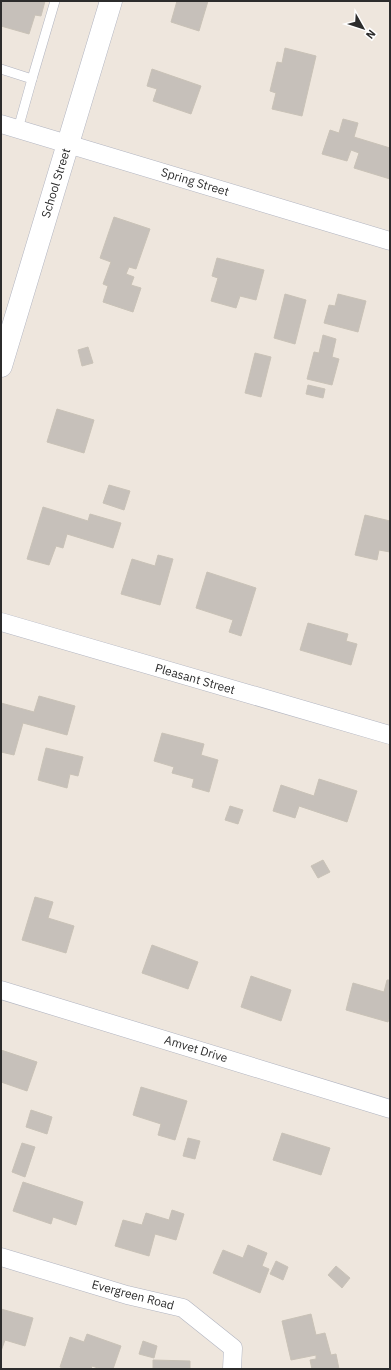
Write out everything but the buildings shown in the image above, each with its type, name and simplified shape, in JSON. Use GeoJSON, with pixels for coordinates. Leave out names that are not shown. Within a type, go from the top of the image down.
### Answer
{"type":"FeatureCollection","features":[{"type":"Feature","properties":{"kind":"street","name":"School Street"},"geometry":{"type":"LineString","coordinates":[[1,366],[111,1]]}},
{"type":"Feature","properties":{"kind":"street","name":"Spring Street"},"geometry":{"type":"LineString","coordinates":[[1,124],[390,241]]}},
{"type":"Feature","properties":{"kind":"street","name":"Pleasant Street"},"geometry":{"type":"LineString","coordinates":[[1,622],[390,735]]}},
{"type":"Feature","properties":{"kind":"street","name":"Amvet Drive"},"geometry":{"type":"LineString","coordinates":[[1,990],[390,1109]]}},
{"type":"Feature","properties":{"kind":"street","name":"Evergreen Road"},"geometry":{"type":"LineString","coordinates":[[1,1257],[127,1295],[183,1308],[233,1348],[232,1369]]}},
{"type":"Feature","properties":{"kind":"lane"},"geometry":{"type":"LineString","coordinates":[[18,129],[55,1]]}},
{"type":"Feature","properties":{"kind":"lane"},"geometry":{"type":"LineString","coordinates":[[1,69],[32,79]]}}]}
